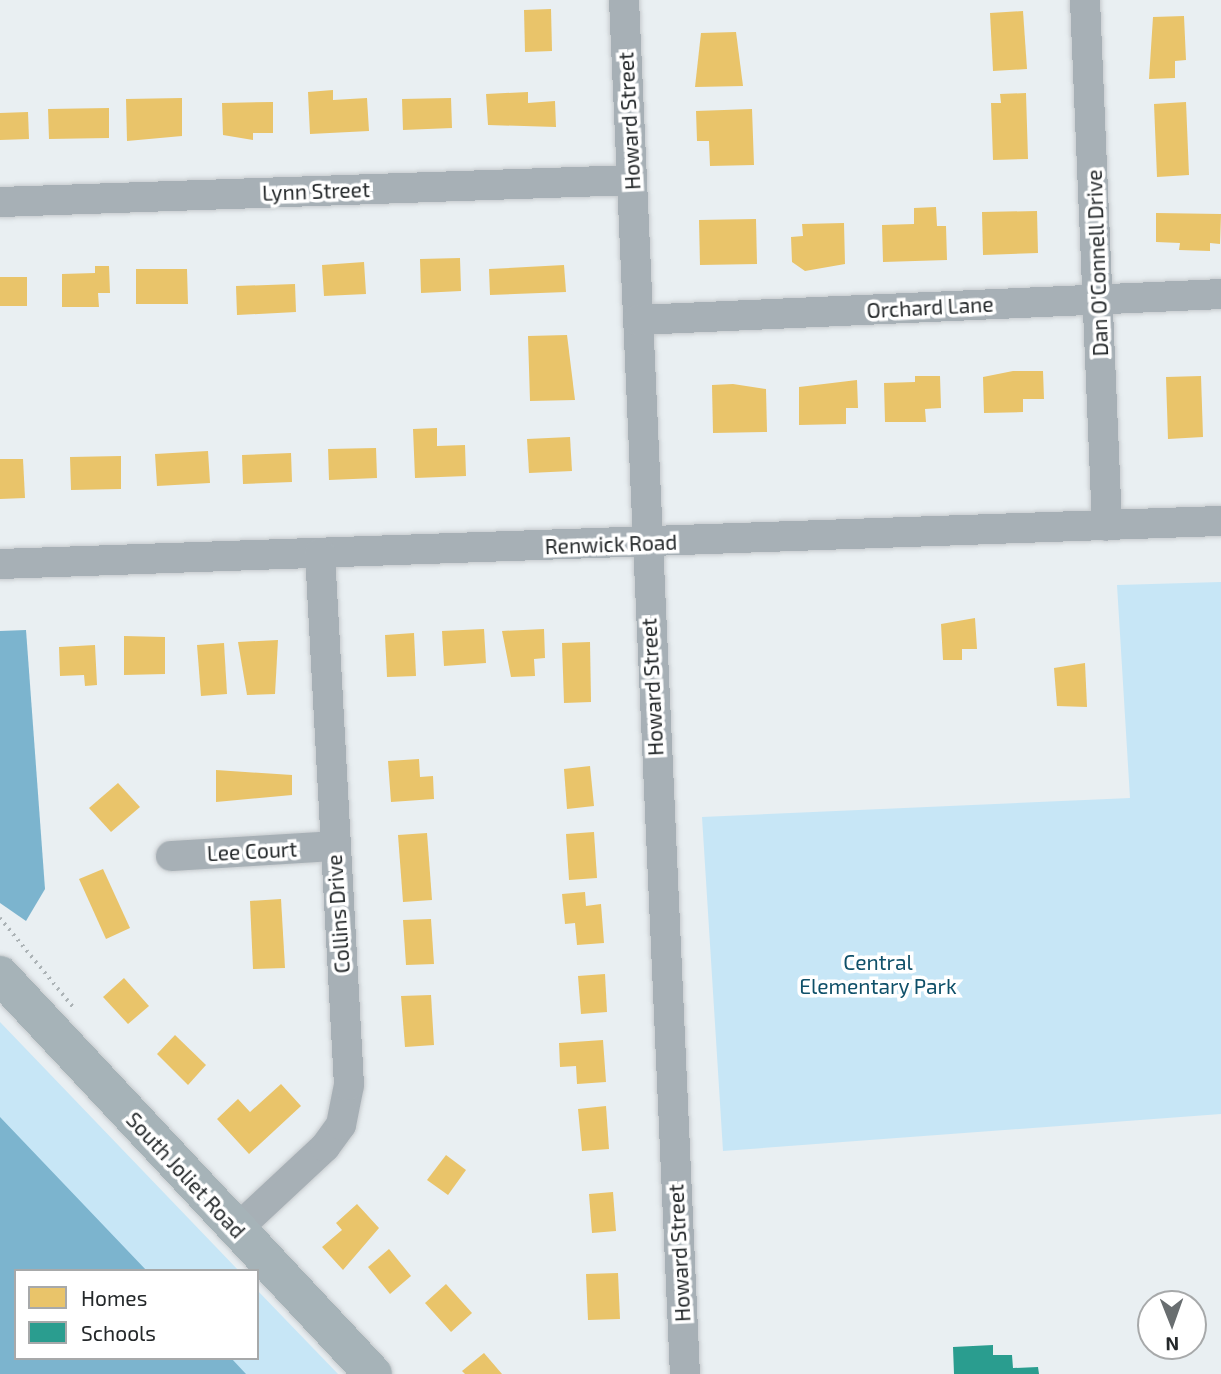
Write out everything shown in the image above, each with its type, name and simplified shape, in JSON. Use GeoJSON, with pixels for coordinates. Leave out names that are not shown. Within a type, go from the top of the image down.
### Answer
{"type":"FeatureCollection","features":[{"type":"Feature","properties":{"kind":"main road","name":"South Joliet Road"},"geometry":{"type":"LineString","coordinates":[[0,975],[373,1374]]}},
{"type":"Feature","properties":{"kind":"street","name":"Howard Street"},"geometry":{"type":"LineString","coordinates":[[624,0],[638,320],[644,543],[685,1374]]}},
{"type":"Feature","properties":{"kind":"street","name":"Dan O'Connell Drive"},"geometry":{"type":"LineString","coordinates":[[1085,0],[1107,526]]}},
{"type":"Feature","properties":{"kind":"street","name":"Lynn Street"},"geometry":{"type":"LineString","coordinates":[[0,202],[632,180]]}},
{"type":"Feature","properties":{"kind":"street","name":"Orchard Lane"},"geometry":{"type":"LineString","coordinates":[[638,320],[1221,294]]}},
{"type":"Feature","properties":{"kind":"street","name":"Renwick Road"},"geometry":{"type":"LineString","coordinates":[[0,564],[1107,526],[1218,526]]}},
{"type":"Feature","properties":{"kind":"street","name":"Collins Drive"},"geometry":{"type":"LineString","coordinates":[[236,1230],[299,1175],[341,1125],[349,1084],[320,553]]}},
{"type":"Feature","properties":{"kind":"street","name":"Lee Court"},"geometry":{"type":"LineString","coordinates":[[170,856],[334,846]]}},
{"type":"Feature","properties":{"kind":"green space","name":"Central Elementary Park"},"geometry":{"type":"Polygon","coordinates":[[[1221,582],[1221,1114],[723,1151],[702,817],[1130,798],[1117,585],[1221,582]]]}},
{"type":"Feature","properties":{"kind":"green space"},"geometry":{"type":"Polygon","coordinates":[[[0,1022],[237,1269],[14,1269],[14,1360],[259,1360],[259,1292],[338,1374],[0,1374],[0,1022]]]}},
{"type":"Feature","properties":{"kind":"water"},"geometry":{"type":"Polygon","coordinates":[[[26,630],[45,889],[26,921],[0,903],[0,631],[26,630]]]}},
{"type":"Feature","properties":{"kind":"water"},"geometry":{"type":"Polygon","coordinates":[[[0,1117],[145,1269],[14,1269],[14,1360],[233,1360],[246,1374],[0,1374],[0,1117]]]}},
{"type":"Feature","properties":{"kind":"building: Homes"},"geometry":{"type":"Polygon","coordinates":[[[551,9],[552,51],[525,52],[524,10],[551,9]]]}},
{"type":"Feature","properties":{"kind":"building: Homes"},"geometry":{"type":"Polygon","coordinates":[[[1023,11],[1027,69],[993,71],[990,13],[1023,11]]]}},
{"type":"Feature","properties":{"kind":"building: Homes"},"geometry":{"type":"Polygon","coordinates":[[[1184,16],[1186,60],[1175,61],[1175,78],[1149,79],[1153,17],[1184,16]]]}},
{"type":"Feature","properties":{"kind":"building: Homes"},"geometry":{"type":"Polygon","coordinates":[[[736,32],[743,86],[695,87],[701,33],[736,32]]]}},
{"type":"Feature","properties":{"kind":"building: Homes"},"geometry":{"type":"Polygon","coordinates":[[[333,90],[333,100],[367,98],[369,131],[310,134],[308,92],[333,90]]]}},
{"type":"Feature","properties":{"kind":"building: Homes"},"geometry":{"type":"Polygon","coordinates":[[[528,92],[528,103],[555,101],[556,127],[488,125],[486,94],[528,92]]]}},
{"type":"Feature","properties":{"kind":"building: Homes"},"geometry":{"type":"Polygon","coordinates":[[[1026,93],[1028,159],[993,160],[991,103],[1001,103],[1000,94],[1026,93]]]}},
{"type":"Feature","properties":{"kind":"building: Homes"},"geometry":{"type":"Polygon","coordinates":[[[182,98],[182,136],[127,141],[126,99],[182,98]]]}},
{"type":"Feature","properties":{"kind":"building: Homes"},"geometry":{"type":"Polygon","coordinates":[[[451,98],[452,128],[403,130],[402,99],[451,98]]]}},
{"type":"Feature","properties":{"kind":"building: Homes"},"geometry":{"type":"Polygon","coordinates":[[[273,102],[273,133],[253,133],[253,140],[223,135],[222,103],[273,102]]]}},
{"type":"Feature","properties":{"kind":"building: Homes"},"geometry":{"type":"Polygon","coordinates":[[[1186,102],[1189,175],[1157,177],[1154,104],[1186,102]]]}},
{"type":"Feature","properties":{"kind":"building: Homes"},"geometry":{"type":"Polygon","coordinates":[[[109,108],[109,138],[49,139],[48,109],[109,108]]]}},
{"type":"Feature","properties":{"kind":"building: Homes"},"geometry":{"type":"Polygon","coordinates":[[[752,109],[754,165],[710,166],[709,141],[697,141],[696,111],[752,109]]]}},
{"type":"Feature","properties":{"kind":"building: Homes"},"geometry":{"type":"Polygon","coordinates":[[[28,112],[29,139],[0,140],[0,113],[28,112]]]}},
{"type":"Feature","properties":{"kind":"building: Homes"},"geometry":{"type":"Polygon","coordinates":[[[936,207],[937,226],[946,226],[947,260],[883,262],[882,225],[914,224],[914,208],[936,207]]]}},
{"type":"Feature","properties":{"kind":"building: Homes"},"geometry":{"type":"Polygon","coordinates":[[[1037,211],[1038,253],[983,255],[982,212],[1037,211]]]}},
{"type":"Feature","properties":{"kind":"building: Homes"},"geometry":{"type":"Polygon","coordinates":[[[1156,213],[1221,214],[1220,244],[1210,243],[1210,251],[1179,250],[1180,243],[1156,242],[1156,213]]]}},
{"type":"Feature","properties":{"kind":"building: Homes"},"geometry":{"type":"Polygon","coordinates":[[[756,219],[757,264],[700,265],[699,220],[756,219]]]}},
{"type":"Feature","properties":{"kind":"building: Homes"},"geometry":{"type":"Polygon","coordinates":[[[844,223],[845,264],[805,271],[792,262],[791,237],[803,236],[802,224],[844,223]]]}},
{"type":"Feature","properties":{"kind":"building: Homes"},"geometry":{"type":"Polygon","coordinates":[[[460,258],[461,291],[421,293],[420,259],[460,258]]]}},
{"type":"Feature","properties":{"kind":"building: Homes"},"geometry":{"type":"Polygon","coordinates":[[[364,262],[366,294],[324,296],[322,265],[364,262]]]}},
{"type":"Feature","properties":{"kind":"building: Homes"},"geometry":{"type":"Polygon","coordinates":[[[564,265],[566,292],[490,295],[489,269],[564,265]]]}},
{"type":"Feature","properties":{"kind":"building: Homes"},"geometry":{"type":"Polygon","coordinates":[[[95,266],[109,266],[110,293],[98,293],[99,307],[62,307],[62,274],[95,273],[95,266]]]}},
{"type":"Feature","properties":{"kind":"building: Homes"},"geometry":{"type":"Polygon","coordinates":[[[136,269],[187,269],[188,304],[136,304],[136,269]]]}},
{"type":"Feature","properties":{"kind":"building: Homes"},"geometry":{"type":"Polygon","coordinates":[[[0,277],[27,277],[27,306],[0,306],[0,277]]]}},
{"type":"Feature","properties":{"kind":"building: Homes"},"geometry":{"type":"Polygon","coordinates":[[[295,284],[296,312],[237,315],[236,286],[295,284]]]}},
{"type":"Feature","properties":{"kind":"building: Homes"},"geometry":{"type":"Polygon","coordinates":[[[567,335],[575,400],[530,401],[528,336],[567,335]]]}},
{"type":"Feature","properties":{"kind":"building: Homes"},"geometry":{"type":"Polygon","coordinates":[[[1013,371],[1043,371],[1044,399],[1023,399],[1023,412],[984,413],[983,377],[1013,371]]]}},
{"type":"Feature","properties":{"kind":"building: Homes"},"geometry":{"type":"Polygon","coordinates":[[[915,376],[940,376],[941,408],[925,409],[926,422],[885,422],[884,383],[915,382],[915,376]]]}},
{"type":"Feature","properties":{"kind":"building: Homes"},"geometry":{"type":"Polygon","coordinates":[[[1201,376],[1203,437],[1168,439],[1166,377],[1201,376]]]}},
{"type":"Feature","properties":{"kind":"building: Homes"},"geometry":{"type":"Polygon","coordinates":[[[857,380],[858,408],[846,408],[846,424],[799,425],[799,387],[857,380]]]}},
{"type":"Feature","properties":{"kind":"building: Homes"},"geometry":{"type":"Polygon","coordinates":[[[733,384],[766,389],[767,432],[713,433],[712,385],[733,384]]]}},
{"type":"Feature","properties":{"kind":"building: Homes"},"geometry":{"type":"Polygon","coordinates":[[[437,428],[437,446],[465,445],[466,476],[415,478],[413,429],[437,428]]]}},
{"type":"Feature","properties":{"kind":"building: Homes"},"geometry":{"type":"Polygon","coordinates":[[[570,437],[572,471],[529,473],[527,439],[570,437]]]}},
{"type":"Feature","properties":{"kind":"building: Homes"},"geometry":{"type":"Polygon","coordinates":[[[376,448],[377,478],[329,480],[328,449],[376,448]]]}},
{"type":"Feature","properties":{"kind":"building: Homes"},"geometry":{"type":"Polygon","coordinates":[[[208,451],[210,483],[157,486],[155,454],[208,451]]]}},
{"type":"Feature","properties":{"kind":"building: Homes"},"geometry":{"type":"Polygon","coordinates":[[[291,453],[292,482],[243,484],[242,455],[291,453]]]}},
{"type":"Feature","properties":{"kind":"building: Homes"},"geometry":{"type":"Polygon","coordinates":[[[121,456],[121,489],[71,490],[70,457],[121,456]]]}},
{"type":"Feature","properties":{"kind":"building: Homes"},"geometry":{"type":"Polygon","coordinates":[[[0,459],[23,459],[25,498],[0,499],[0,459]]]}},
{"type":"Feature","properties":{"kind":"building: Homes"},"geometry":{"type":"Polygon","coordinates":[[[975,618],[977,649],[962,649],[962,660],[943,660],[941,624],[975,618]]]}},
{"type":"Feature","properties":{"kind":"building: Homes"},"geometry":{"type":"Polygon","coordinates":[[[484,629],[486,663],[444,666],[442,631],[484,629]]]}},
{"type":"Feature","properties":{"kind":"building: Homes"},"geometry":{"type":"Polygon","coordinates":[[[544,629],[545,658],[534,659],[535,676],[511,677],[502,631],[544,629]]]}},
{"type":"Feature","properties":{"kind":"building: Homes"},"geometry":{"type":"Polygon","coordinates":[[[414,633],[416,676],[387,677],[385,635],[414,633]]]}},
{"type":"Feature","properties":{"kind":"building: Homes"},"geometry":{"type":"Polygon","coordinates":[[[124,636],[165,637],[165,674],[124,675],[124,636]]]}},
{"type":"Feature","properties":{"kind":"building: Homes"},"geometry":{"type":"Polygon","coordinates":[[[278,640],[275,694],[247,695],[238,642],[278,640]]]}},
{"type":"Feature","properties":{"kind":"building: Homes"},"geometry":{"type":"Polygon","coordinates":[[[590,642],[591,702],[564,703],[562,643],[590,642]]]}},
{"type":"Feature","properties":{"kind":"building: Homes"},"geometry":{"type":"Polygon","coordinates":[[[224,643],[227,694],[201,696],[197,645],[224,643]]]}},
{"type":"Feature","properties":{"kind":"building: Homes"},"geometry":{"type":"Polygon","coordinates":[[[95,645],[97,685],[85,686],[84,675],[60,676],[59,647],[95,645]]]}},
{"type":"Feature","properties":{"kind":"building: Homes"},"geometry":{"type":"Polygon","coordinates":[[[1085,663],[1087,707],[1057,706],[1054,668],[1085,663]]]}},
{"type":"Feature","properties":{"kind":"building: Homes"},"geometry":{"type":"Polygon","coordinates":[[[419,759],[420,777],[433,776],[434,799],[391,802],[388,761],[419,759]]]}},
{"type":"Feature","properties":{"kind":"building: Homes"},"geometry":{"type":"Polygon","coordinates":[[[590,766],[594,806],[567,809],[564,769],[590,766]]]}},
{"type":"Feature","properties":{"kind":"building: Homes"},"geometry":{"type":"Polygon","coordinates":[[[216,770],[292,775],[292,795],[216,802],[216,770]]]}},
{"type":"Feature","properties":{"kind":"building: Homes"},"geometry":{"type":"Polygon","coordinates":[[[118,783],[140,807],[111,832],[89,808],[118,783]]]}},
{"type":"Feature","properties":{"kind":"building: Homes"},"geometry":{"type":"Polygon","coordinates":[[[594,832],[597,878],[569,880],[566,834],[594,832]]]}},
{"type":"Feature","properties":{"kind":"building: Homes"},"geometry":{"type":"Polygon","coordinates":[[[427,833],[432,900],[403,902],[398,835],[427,833]]]}},
{"type":"Feature","properties":{"kind":"building: Homes"},"geometry":{"type":"Polygon","coordinates":[[[103,869],[130,928],[106,939],[79,879],[103,869]]]}},
{"type":"Feature","properties":{"kind":"building: Homes"},"geometry":{"type":"Polygon","coordinates":[[[585,892],[586,906],[601,904],[604,943],[577,945],[575,923],[565,924],[562,894],[585,892]]]}},
{"type":"Feature","properties":{"kind":"building: Homes"},"geometry":{"type":"Polygon","coordinates":[[[281,899],[285,968],[253,969],[250,901],[281,899]]]}},
{"type":"Feature","properties":{"kind":"building: Homes"},"geometry":{"type":"Polygon","coordinates":[[[431,919],[434,964],[406,965],[403,920],[431,919]]]}},
{"type":"Feature","properties":{"kind":"building: Homes"},"geometry":{"type":"Polygon","coordinates":[[[605,974],[607,1012],[581,1014],[578,976],[605,974]]]}},
{"type":"Feature","properties":{"kind":"building: Homes"},"geometry":{"type":"Polygon","coordinates":[[[124,978],[149,1006],[128,1024],[103,997],[124,978]]]}},
{"type":"Feature","properties":{"kind":"building: Homes"},"geometry":{"type":"Polygon","coordinates":[[[431,995],[434,1045],[405,1047],[401,996],[431,995]]]}},
{"type":"Feature","properties":{"kind":"building: Homes"},"geometry":{"type":"Polygon","coordinates":[[[175,1035],[206,1065],[188,1085],[157,1054],[175,1035]]]}},
{"type":"Feature","properties":{"kind":"building: Homes"},"geometry":{"type":"Polygon","coordinates":[[[603,1040],[606,1082],[577,1084],[576,1066],[560,1067],[559,1043],[603,1040]]]}},
{"type":"Feature","properties":{"kind":"building: Homes"},"geometry":{"type":"Polygon","coordinates":[[[281,1084],[301,1106],[249,1154],[217,1119],[238,1099],[250,1112],[281,1084]]]}},
{"type":"Feature","properties":{"kind":"building: Homes"},"geometry":{"type":"Polygon","coordinates":[[[606,1106],[609,1149],[582,1151],[578,1109],[606,1106]]]}},
{"type":"Feature","properties":{"kind":"building: Homes"},"geometry":{"type":"Polygon","coordinates":[[[446,1155],[466,1170],[448,1195],[427,1180],[446,1155]]]}},
{"type":"Feature","properties":{"kind":"building: Homes"},"geometry":{"type":"Polygon","coordinates":[[[613,1192],[616,1231],[592,1233],[589,1194],[613,1192]]]}},
{"type":"Feature","properties":{"kind":"building: Homes"},"geometry":{"type":"Polygon","coordinates":[[[357,1204],[379,1228],[343,1270],[322,1247],[342,1230],[336,1223],[357,1204]]]}},
{"type":"Feature","properties":{"kind":"building: Homes"},"geometry":{"type":"Polygon","coordinates":[[[389,1249],[411,1276],[390,1294],[368,1267],[389,1249]]]}},
{"type":"Feature","properties":{"kind":"building: Homes"},"geometry":{"type":"Polygon","coordinates":[[[618,1273],[620,1319],[588,1320],[586,1274],[618,1273]]]}},
{"type":"Feature","properties":{"kind":"building: Homes"},"geometry":{"type":"Polygon","coordinates":[[[446,1284],[472,1313],[451,1332],[425,1303],[446,1284]]]}},
{"type":"Feature","properties":{"kind":"building: Homes"},"geometry":{"type":"Polygon","coordinates":[[[484,1353],[502,1374],[465,1374],[462,1371],[484,1353]]]}},
{"type":"Feature","properties":{"kind":"building: Schools"},"geometry":{"type":"Polygon","coordinates":[[[993,1345],[993,1355],[1012,1355],[1013,1368],[1038,1367],[1039,1374],[954,1374],[953,1347],[993,1345]]]}}]}
